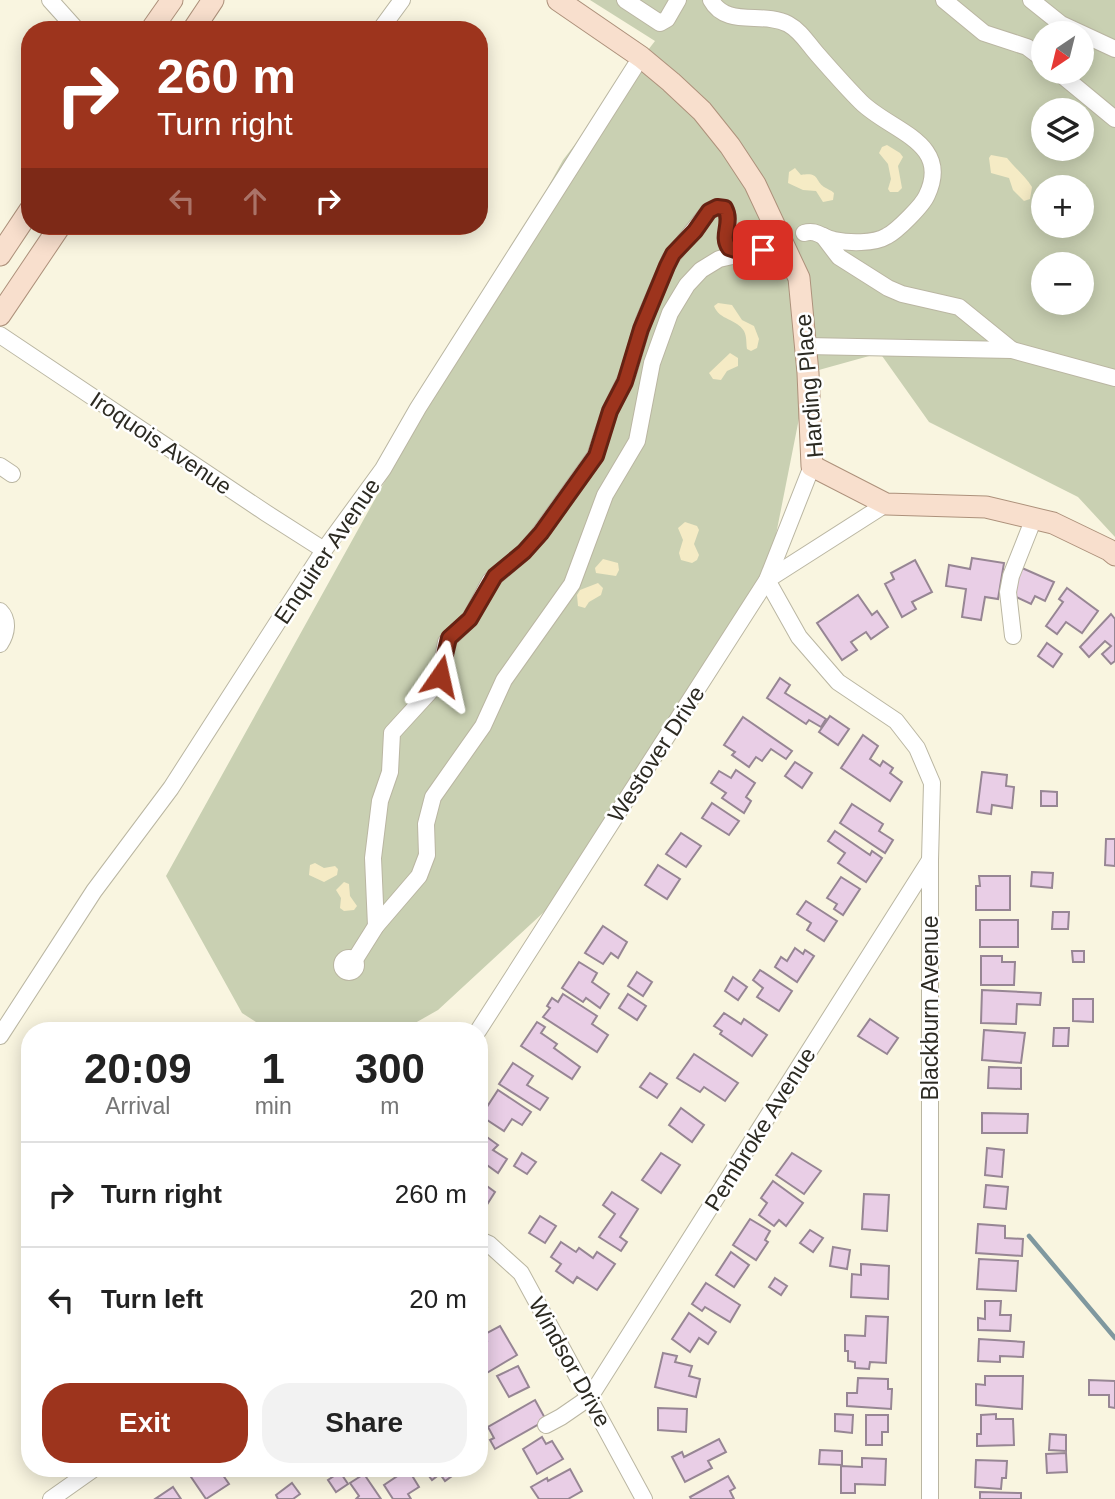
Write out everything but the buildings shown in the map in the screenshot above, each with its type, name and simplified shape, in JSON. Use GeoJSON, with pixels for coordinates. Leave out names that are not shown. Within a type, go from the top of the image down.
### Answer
{"type":"FeatureCollection","features":[{"type":"Feature","properties":{"kind":"main road"},"geometry":{"type":"LineString","coordinates":[[158,21],[172,0]]}},
{"type":"Feature","properties":{"kind":"main road"},"geometry":{"type":"LineString","coordinates":[[199,21],[213,0]]}},
{"type":"Feature","properties":{"kind":"main road","name":"Harding Place"},"geometry":{"type":"LineString","coordinates":[[558,0],[641,57],[702,111],[755,184],[799,278],[806,346],[812,466],[886,504],[986,507],[1053,523],[1115,555]]}},
{"type":"Feature","properties":{"kind":"main road"},"geometry":{"type":"LineString","coordinates":[[0,255],[21,224]]}},
{"type":"Feature","properties":{"kind":"main road"},"geometry":{"type":"LineString","coordinates":[[0,315],[54,235]]}},
{"type":"Feature","properties":{"kind":"street"},"geometry":{"type":"LineString","coordinates":[[50,0],[69,21]]}},
{"type":"Feature","properties":{"kind":"street"},"geometry":{"type":"LineString","coordinates":[[387,21],[402,0]]}},
{"type":"Feature","properties":{"kind":"street"},"geometry":{"type":"LineString","coordinates":[[625,0],[660,23],[667,19],[678,0]]}},
{"type":"Feature","properties":{"kind":"street"},"geometry":{"type":"LineString","coordinates":[[711,0],[716,9],[725,15],[767,18],[793,28],[862,103],[912,139],[931,158],[933,177],[922,204],[887,236],[874,240],[843,241],[812,231],[804,233]]}},
{"type":"Feature","properties":{"kind":"street"},"geometry":{"type":"LineString","coordinates":[[944,0],[984,33],[1022,44],[1031,50]]}},
{"type":"Feature","properties":{"kind":"street"},"geometry":{"type":"LineString","coordinates":[[1031,0],[1061,24],[1115,49]]}},
{"type":"Feature","properties":{"kind":"street","name":"Enquirer Avenue"},"geometry":{"type":"LineString","coordinates":[[0,1036],[94,891],[177,779],[324,550],[383,469],[418,408],[641,57]]}},
{"type":"Feature","properties":{"kind":"street"},"geometry":{"type":"LineString","coordinates":[[1073,84],[1115,119]]}},
{"type":"Feature","properties":{"kind":"street"},"geometry":{"type":"LineString","coordinates":[[376,926],[373,858],[380,801],[390,772],[392,733],[435,686],[442,670],[446,642],[470,619],[490,581],[534,541],[596,456],[610,411],[628,374],[641,329],[673,254],[695,231],[709,211],[717,207],[725,208],[729,215],[725,244],[741,254]]}},
{"type":"Feature","properties":{"kind":"street"},"geometry":{"type":"LineString","coordinates":[[823,236],[846,263],[902,295],[959,307],[1012,350]]}},
{"type":"Feature","properties":{"kind":"street"},"geometry":{"type":"LineString","coordinates":[[354,961],[376,926],[417,880],[428,850],[427,813],[435,793],[483,726],[504,680],[572,584],[605,495],[637,441],[652,363],[670,313],[701,270],[719,259],[763,250]]}},
{"type":"Feature","properties":{"kind":"street","name":"Iroquois Avenue"},"geometry":{"type":"LineString","coordinates":[[0,335],[324,550]]}},
{"type":"Feature","properties":{"kind":"street"},"geometry":{"type":"LineString","coordinates":[[806,346],[1012,350],[1115,378]]}},
{"type":"Feature","properties":{"kind":"street","name":"Westover Drive"},"geometry":{"type":"LineString","coordinates":[[484,1022],[767,580],[812,466]]}},
{"type":"Feature","properties":{"kind":"street"},"geometry":{"type":"LineString","coordinates":[[767,580],[886,504]]}},
{"type":"Feature","properties":{"kind":"street"},"geometry":{"type":"LineString","coordinates":[[1013,636],[1008,592],[1011,576],[1034,519]]}},
{"type":"Feature","properties":{"kind":"street","name":"Blackburn Avenue"},"geometry":{"type":"LineString","coordinates":[[767,580],[799,637],[838,682],[896,721],[917,748],[932,783],[930,1499]]}},
{"type":"Feature","properties":{"kind":"street"},"geometry":{"type":"LineString","coordinates":[[0,611],[5,615],[6,625],[5,636],[0,643]]}},
{"type":"Feature","properties":{"kind":"street","name":"Pembroke Avenue"},"geometry":{"type":"LineString","coordinates":[[590,1397],[930,860]]}},
{"type":"Feature","properties":{"kind":"street","name":"Windsor Drive"},"geometry":{"type":"LineString","coordinates":[[488,1244],[521,1273],[644,1499]]}},
{"type":"Feature","properties":{"kind":"street"},"geometry":{"type":"LineString","coordinates":[[546,1425],[561,1418],[590,1397]]}},
{"type":"Feature","properties":{"kind":"street"},"geometry":{"type":"LineString","coordinates":[[51,1499],[82,1477]]}},
{"type":"Feature","properties":{"kind":"green space"},"geometry":{"type":"Polygon","coordinates":[[[590,0],[1115,0],[1115,537],[1078,497],[929,422],[880,353],[808,373],[767,580],[571,887],[438,1010],[417,1022],[256,1022],[242,1013],[166,876],[563,160],[655,41],[590,0]]]}},
{"type":"Feature","properties":{"kind":"sand"},"geometry":{"type":"Polygon","coordinates":[[[887,145],[903,157],[898,166],[902,188],[898,192],[890,192],[888,189],[891,179],[888,164],[879,153],[882,147],[887,145]]]}},
{"type":"Feature","properties":{"kind":"sand"},"geometry":{"type":"Polygon","coordinates":[[[991,155],[1007,158],[1031,186],[1030,199],[1024,201],[1013,190],[1009,178],[991,173],[991,155]]]}},
{"type":"Feature","properties":{"kind":"sand"},"geometry":{"type":"Polygon","coordinates":[[[795,168],[801,175],[814,176],[834,193],[833,200],[823,202],[816,191],[803,190],[788,183],[789,172],[795,168]]]}},
{"type":"Feature","properties":{"kind":"sand"},"geometry":{"type":"Polygon","coordinates":[[[718,303],[732,305],[742,320],[754,326],[759,339],[757,348],[751,351],[747,349],[744,331],[716,311],[714,306],[718,303]]]}},
{"type":"Feature","properties":{"kind":"sand"},"geometry":{"type":"Polygon","coordinates":[[[730,353],[738,358],[738,366],[727,371],[721,380],[713,379],[709,373],[730,353]]]}},
{"type":"Feature","properties":{"kind":"sand"},"geometry":{"type":"Polygon","coordinates":[[[685,522],[697,526],[699,530],[694,544],[699,555],[692,563],[681,560],[679,553],[683,540],[678,528],[685,522]]]}},
{"type":"Feature","properties":{"kind":"sand"},"geometry":{"type":"Polygon","coordinates":[[[603,559],[618,563],[616,576],[596,573],[595,568],[603,559]]]}},
{"type":"Feature","properties":{"kind":"sand"},"geometry":{"type":"Polygon","coordinates":[[[598,583],[603,588],[601,595],[589,602],[585,608],[578,606],[577,595],[580,590],[598,583]]]}},
{"type":"Feature","properties":{"kind":"sand"},"geometry":{"type":"Polygon","coordinates":[[[315,863],[324,868],[335,866],[338,869],[337,875],[324,882],[309,875],[310,865],[315,863]]]}},
{"type":"Feature","properties":{"kind":"sand"},"geometry":{"type":"Polygon","coordinates":[[[344,882],[349,884],[350,896],[357,906],[354,910],[344,911],[340,908],[341,898],[336,890],[344,882]]]}},
{"type":"Feature","properties":{"kind":"waterway"},"geometry":{"type":"LineString","coordinates":[[1029,1236],[1115,1338]]}},
{"type":"Feature","properties":{"kind":"route"},"geometry":{"type":"LineString","coordinates":[[440,676],[446,642],[470,619],[490,581],[524,552],[541,533],[596,456],[610,411],[628,374],[641,329],[673,254],[695,231],[709,211],[717,207],[725,208],[729,215],[724,239],[729,248],[740,254],[763,250]]}}]}
